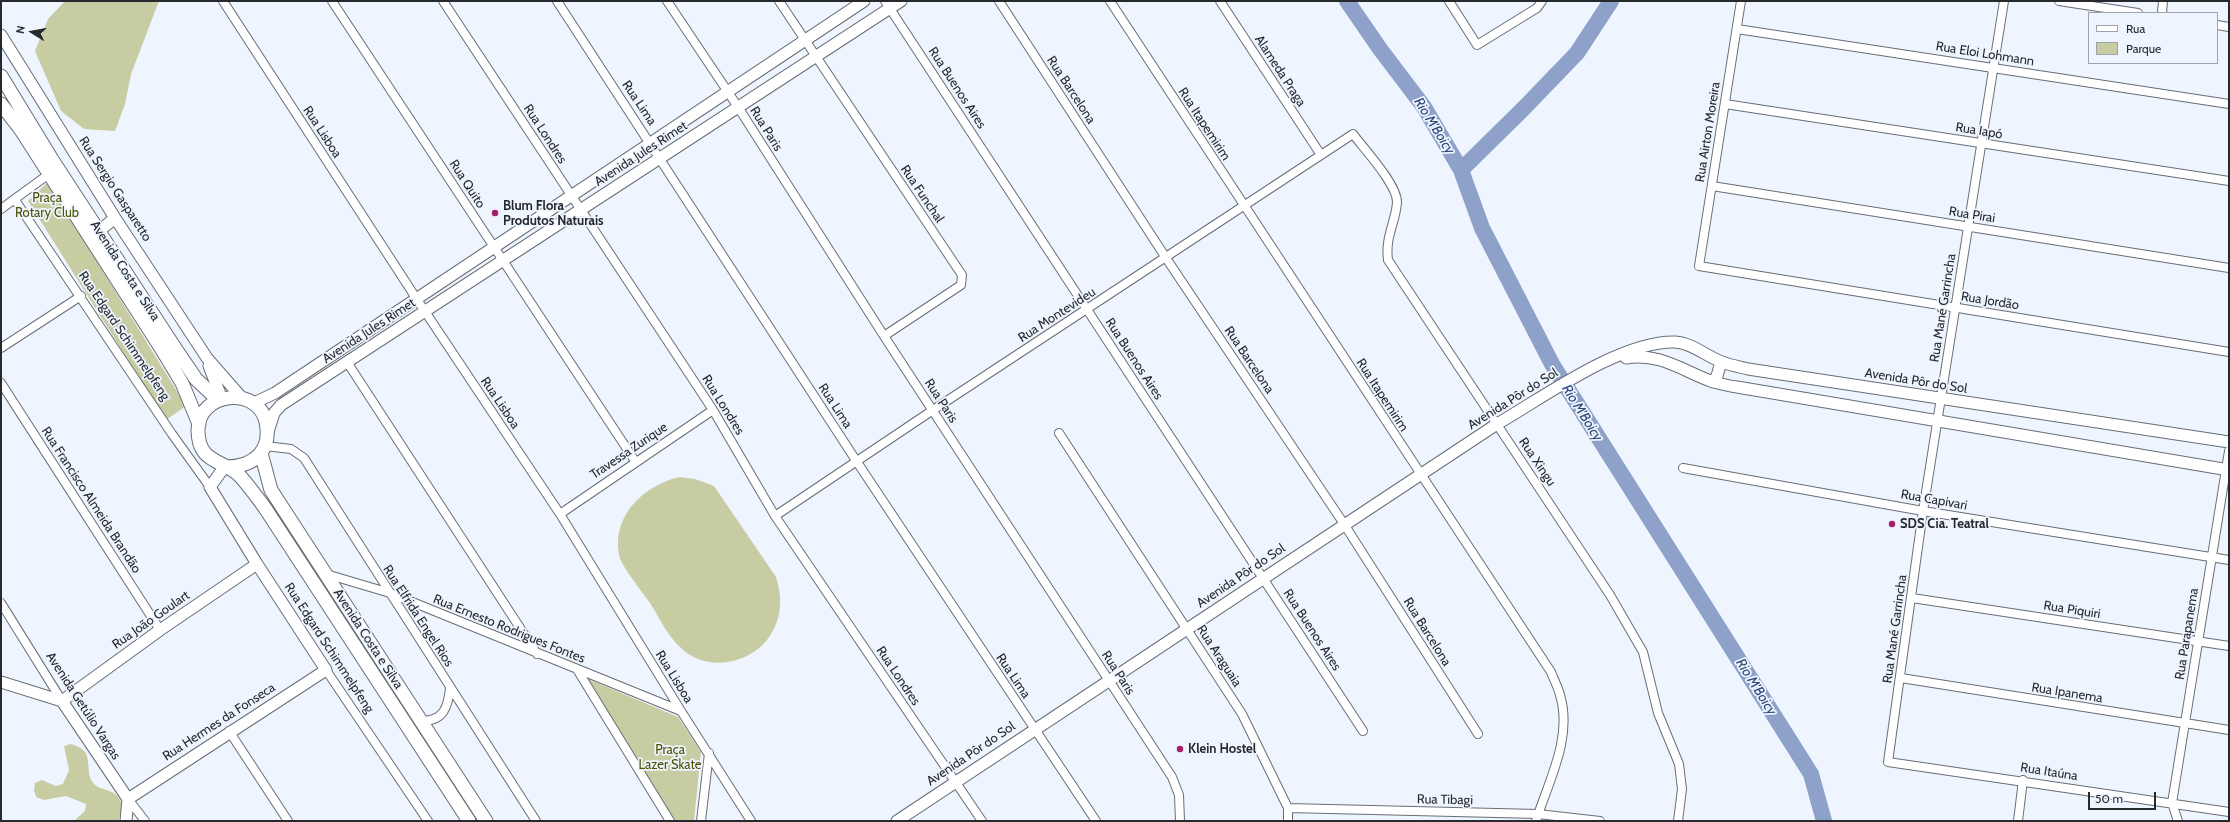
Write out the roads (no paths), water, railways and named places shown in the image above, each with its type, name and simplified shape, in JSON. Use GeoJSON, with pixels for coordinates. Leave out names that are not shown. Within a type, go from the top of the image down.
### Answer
{"type":"FeatureCollection","features":[{"type":"Feature","properties":{"kind":"main road","name":"Avenida Costa e Silva"},"geometry":{"type":"LineString","coordinates":[[1,76],[51,158],[191,372],[220,399]]}},
{"type":"Feature","properties":{"kind":"main road","name":"Avenida Costa e Silva"},"geometry":{"type":"LineString","coordinates":[[1,104],[161,348],[182,383],[199,424],[200,443],[205,453],[214,462],[227,466],[240,476],[265,508],[469,821]]}},
{"type":"Feature","properties":{"kind":"main road"},"geometry":{"type":"LineString","coordinates":[[199,424],[206,410],[220,399],[232,397],[248,401]]}},
{"type":"Feature","properties":{"kind":"main road","name":"Avenida Costa e Silva"},"geometry":{"type":"LineString","coordinates":[[248,401],[265,416],[268,432],[263,449],[271,490],[486,821]]}},
{"type":"Feature","properties":{"kind":"main road"},"geometry":{"type":"LineString","coordinates":[[227,466],[246,464],[263,449]]}},
{"type":"Feature","properties":{"kind":"street","name":"Rua Lisboa"},"geometry":{"type":"LineString","coordinates":[[223,1],[416,298],[560,514],[680,711],[709,753],[751,821]]}},
{"type":"Feature","properties":{"kind":"street","name":"Rua Quito"},"geometry":{"type":"LineString","coordinates":[[332,1],[636,460]]}},
{"type":"Feature","properties":{"kind":"street","name":"Rua Londres"},"geometry":{"type":"LineString","coordinates":[[443,1],[713,410],[775,516],[982,821]]}},
{"type":"Feature","properties":{"kind":"street","name":"Rua Lima"},"geometry":{"type":"LineString","coordinates":[[557,1],[651,143],[857,462],[1096,821]]}},
{"type":"Feature","properties":{"kind":"street","name":"Rua Paris"},"geometry":{"type":"LineString","coordinates":[[667,1],[727,91],[1108,681],[1172,777],[1178,795],[1180,821]]}},
{"type":"Feature","properties":{"kind":"street","name":"Rua Funchal"},"geometry":{"type":"LineString","coordinates":[[779,1],[962,275],[961,285],[884,336]]}},
{"type":"Feature","properties":{"kind":"street","name":"Avenida Jules Rimet"},"geometry":{"type":"LineString","coordinates":[[248,401],[275,393],[864,1]]}},
{"type":"Feature","properties":{"kind":"street","name":"Avenida Jules Rimet"},"geometry":{"type":"LineString","coordinates":[[268,432],[274,413],[281,405],[738,108],[816,56],[888,4],[901,1]]}},
{"type":"Feature","properties":{"kind":"street","name":"Rua Barcelona"},"geometry":{"type":"LineString","coordinates":[[998,1],[1166,258],[1344,524],[1478,734]]}},
{"type":"Feature","properties":{"kind":"street","name":"Rua Itapemirim"},"geometry":{"type":"LineString","coordinates":[[1110,1],[1243,206],[1551,672],[1561,696],[1563,725],[1559,755],[1537,818]]}},
{"type":"Feature","properties":{"kind":"street","name":"Alameda Praga"},"geometry":{"type":"LineString","coordinates":[[1220,1],[1321,155]]}},
{"type":"Feature","properties":{"kind":"street"},"geometry":{"type":"LineString","coordinates":[[1449,1],[1477,45],[1537,8],[1542,1]]}},
{"type":"Feature","properties":{"kind":"street","name":"Rua Airton Moreira"},"geometry":{"type":"LineString","coordinates":[[1699,266],[1741,1]]}},
{"type":"Feature","properties":{"kind":"street","name":"Rua Mané Garrincha"},"geometry":{"type":"LineString","coordinates":[[1888,762],[1940,399],[2004,1]]}},
{"type":"Feature","properties":{"kind":"street"},"geometry":{"type":"LineString","coordinates":[[2059,1],[2086,3],[2133,12]]}},
{"type":"Feature","properties":{"kind":"street"},"geometry":{"type":"LineString","coordinates":[[2162,12],[2164,1]]}},
{"type":"Feature","properties":{"kind":"street","name":"Rua Buenos Aires"},"geometry":{"type":"LineString","coordinates":[[888,4],[1363,731]]}},
{"type":"Feature","properties":{"kind":"street"},"geometry":{"type":"LineString","coordinates":[[2218,25],[2229,27]]}},
{"type":"Feature","properties":{"kind":"street","name":"Rua Eloi Lohmann"},"geometry":{"type":"LineString","coordinates":[[1737,29],[2229,104]]}},
{"type":"Feature","properties":{"kind":"street","name":"Rua Sergio Gasparetto"},"geometry":{"type":"LineString","coordinates":[[1,35],[115,218],[207,358],[248,401]]}},
{"type":"Feature","properties":{"kind":"street","name":"Rua Iapó"},"geometry":{"type":"LineString","coordinates":[[1725,104],[2229,181]]}},
{"type":"Feature","properties":{"kind":"street","name":"Rua Montevideu"},"geometry":{"type":"LineString","coordinates":[[775,516],[933,410],[1353,134]]}},
{"type":"Feature","properties":{"kind":"street","name":"Rua Xingu"},"geometry":{"type":"LineString","coordinates":[[1353,134],[1395,190],[1397,203],[1387,246],[1388,260],[1610,595],[1643,652],[1658,713],[1679,764],[1682,788],[1678,821]]}},
{"type":"Feature","properties":{"kind":"street"},"geometry":{"type":"LineString","coordinates":[[1,209],[48,174]]}},
{"type":"Feature","properties":{"kind":"street","name":"Rua Pirai"},"geometry":{"type":"LineString","coordinates":[[1712,186],[2229,268]]}},
{"type":"Feature","properties":{"kind":"street","name":"Rua Edgard Schimmelpfeng"},"geometry":{"type":"LineString","coordinates":[[15,200],[81,296],[172,434],[210,487],[257,564],[326,670],[428,821]]}},
{"type":"Feature","properties":{"kind":"street"},"geometry":{"type":"LineString","coordinates":[[99,231],[115,218]]}},
{"type":"Feature","properties":{"kind":"street","name":"Rua Jordão"},"geometry":{"type":"LineString","coordinates":[[1699,266],[2229,352]]}},
{"type":"Feature","properties":{"kind":"street"},"geometry":{"type":"LineString","coordinates":[[1,348],[81,296]]}},
{"type":"Feature","properties":{"kind":"street"},"geometry":{"type":"LineString","coordinates":[[1675,342],[1673,353],[1676,365]]}},
{"type":"Feature","properties":{"kind":"street","name":"Avenida Pôr do Sol"},"geometry":{"type":"LineString","coordinates":[[897,821],[1497,424],[1577,376],[1630,351],[1675,342],[1704,352],[1721,362],[1748,369],[2229,442]]}},
{"type":"Feature","properties":{"kind":"street","name":"Avenida Pôr do Sol"},"geometry":{"type":"LineString","coordinates":[[1606,362],[1636,356],[1651,357],[1676,365],[1713,382],[2228,470]]}},
{"type":"Feature","properties":{"kind":"street","name":"Rua Sergio Gasparetto"},"geometry":{"type":"LineString","coordinates":[[207,358],[220,399]]}},
{"type":"Feature","properties":{"kind":"street"},"geometry":{"type":"LineString","coordinates":[[347,362],[537,654]]}},
{"type":"Feature","properties":{"kind":"street"},"geometry":{"type":"LineString","coordinates":[[1713,382],[1718,376],[1721,362]]}},
{"type":"Feature","properties":{"kind":"street","name":"Rua Francisco Almeida Brandão"},"geometry":{"type":"LineString","coordinates":[[1,383],[160,630]]}},
{"type":"Feature","properties":{"kind":"street","name":"Travessa Zurique"},"geometry":{"type":"LineString","coordinates":[[560,514],[636,460],[713,410]]}},
{"type":"Feature","properties":{"kind":"street","name":"Rua Araguaia"},"geometry":{"type":"LineString","coordinates":[[1059,433],[1242,714],[1288,808],[1288,821]]}},
{"type":"Feature","properties":{"kind":"street","name":"Rua Elfrida Engel Rios"},"geometry":{"type":"LineString","coordinates":[[263,449],[291,449],[304,458],[536,821]]}},
{"type":"Feature","properties":{"kind":"street","name":"Rua Parapanema"},"geometry":{"type":"LineString","coordinates":[[2178,821],[2172,803],[2212,557],[2228,470],[2229,451]]}},
{"type":"Feature","properties":{"kind":"street"},"geometry":{"type":"LineString","coordinates":[[210,487],[227,466]]}},
{"type":"Feature","properties":{"kind":"street","name":"Rua Capivari"},"geometry":{"type":"LineString","coordinates":[[1683,468],[1923,511],[2229,560]]}},
{"type":"Feature","properties":{"kind":"street","name":"Rua João Goulart"},"geometry":{"type":"LineString","coordinates":[[62,701],[160,630],[257,564]]}},
{"type":"Feature","properties":{"kind":"street","name":"Rua Ernesto Rodrigues Fontes"},"geometry":{"type":"LineString","coordinates":[[326,574],[390,593],[680,711]]}},
{"type":"Feature","properties":{"kind":"street","name":"Rua Piquiri"},"geometry":{"type":"LineString","coordinates":[[1912,598],[2229,646]]}},
{"type":"Feature","properties":{"kind":"street","name":"Avenida Getúlio Vargas"},"geometry":{"type":"LineString","coordinates":[[1,603],[62,701],[128,799],[145,821]]}},
{"type":"Feature","properties":{"kind":"street","name":"Rua Hermes da Fonseca"},"geometry":{"type":"LineString","coordinates":[[128,799],[229,731],[326,670]]}},
{"type":"Feature","properties":{"kind":"street"},"geometry":{"type":"LineString","coordinates":[[578,670],[670,821]]}},
{"type":"Feature","properties":{"kind":"street","name":"Rua Ipanema"},"geometry":{"type":"LineString","coordinates":[[1900,678],[2229,730]]}},
{"type":"Feature","properties":{"kind":"street"},"geometry":{"type":"LineString","coordinates":[[1,682],[62,701]]}},
{"type":"Feature","properties":{"kind":"street"},"geometry":{"type":"LineString","coordinates":[[421,721],[432,721],[441,715],[448,702],[450,688]]}},
{"type":"Feature","properties":{"kind":"street"},"geometry":{"type":"LineString","coordinates":[[229,731],[288,821]]}},
{"type":"Feature","properties":{"kind":"street"},"geometry":{"type":"LineString","coordinates":[[701,821],[709,753]]}},
{"type":"Feature","properties":{"kind":"street","name":"Rua Itaúna"},"geometry":{"type":"LineString","coordinates":[[1888,762],[2023,780],[2229,812]]}},
{"type":"Feature","properties":{"kind":"street"},"geometry":{"type":"LineString","coordinates":[[2018,821],[2023,780]]}},
{"type":"Feature","properties":{"kind":"street"},"geometry":{"type":"LineString","coordinates":[[126,821],[128,799]]}},
{"type":"Feature","properties":{"kind":"street","name":"Rua Tibagi"},"geometry":{"type":"LineString","coordinates":[[1288,808],[1600,821]]}},
{"type":"Feature","properties":{"kind":"waterway","name":"Rio M'Boicy"},"geometry":{"type":"LineString","coordinates":[[1347,1],[1380,49],[1424,107],[1461,170],[1482,228],[1552,364],[1811,774],[1824,821]]}},
{"type":"Feature","properties":{"kind":"waterway"},"geometry":{"type":"LineString","coordinates":[[1461,170],[1577,53],[1611,1]]}},
{"type":"Feature","properties":{"kind":"place","name":"Blum Flora Produtos Naturais"},"geometry":{"type":"Point","coordinates":[495,213]}},
{"type":"Feature","properties":{"kind":"place","name":"SDS Cia. Teatral"},"geometry":{"type":"Point","coordinates":[1892,524]}},
{"type":"Feature","properties":{"kind":"place","name":"Klein Hostel"},"geometry":{"type":"Point","coordinates":[1180,749]}},
{"type":"Feature","properties":{"kind":"park label","name":"Praça Rotary Club"},"geometry":{"type":"Point","coordinates":[47,206]}},
{"type":"Feature","properties":{"kind":"park label","name":"Praça Lazer Skate"},"geometry":{"type":"Point","coordinates":[670,758]}}]}
